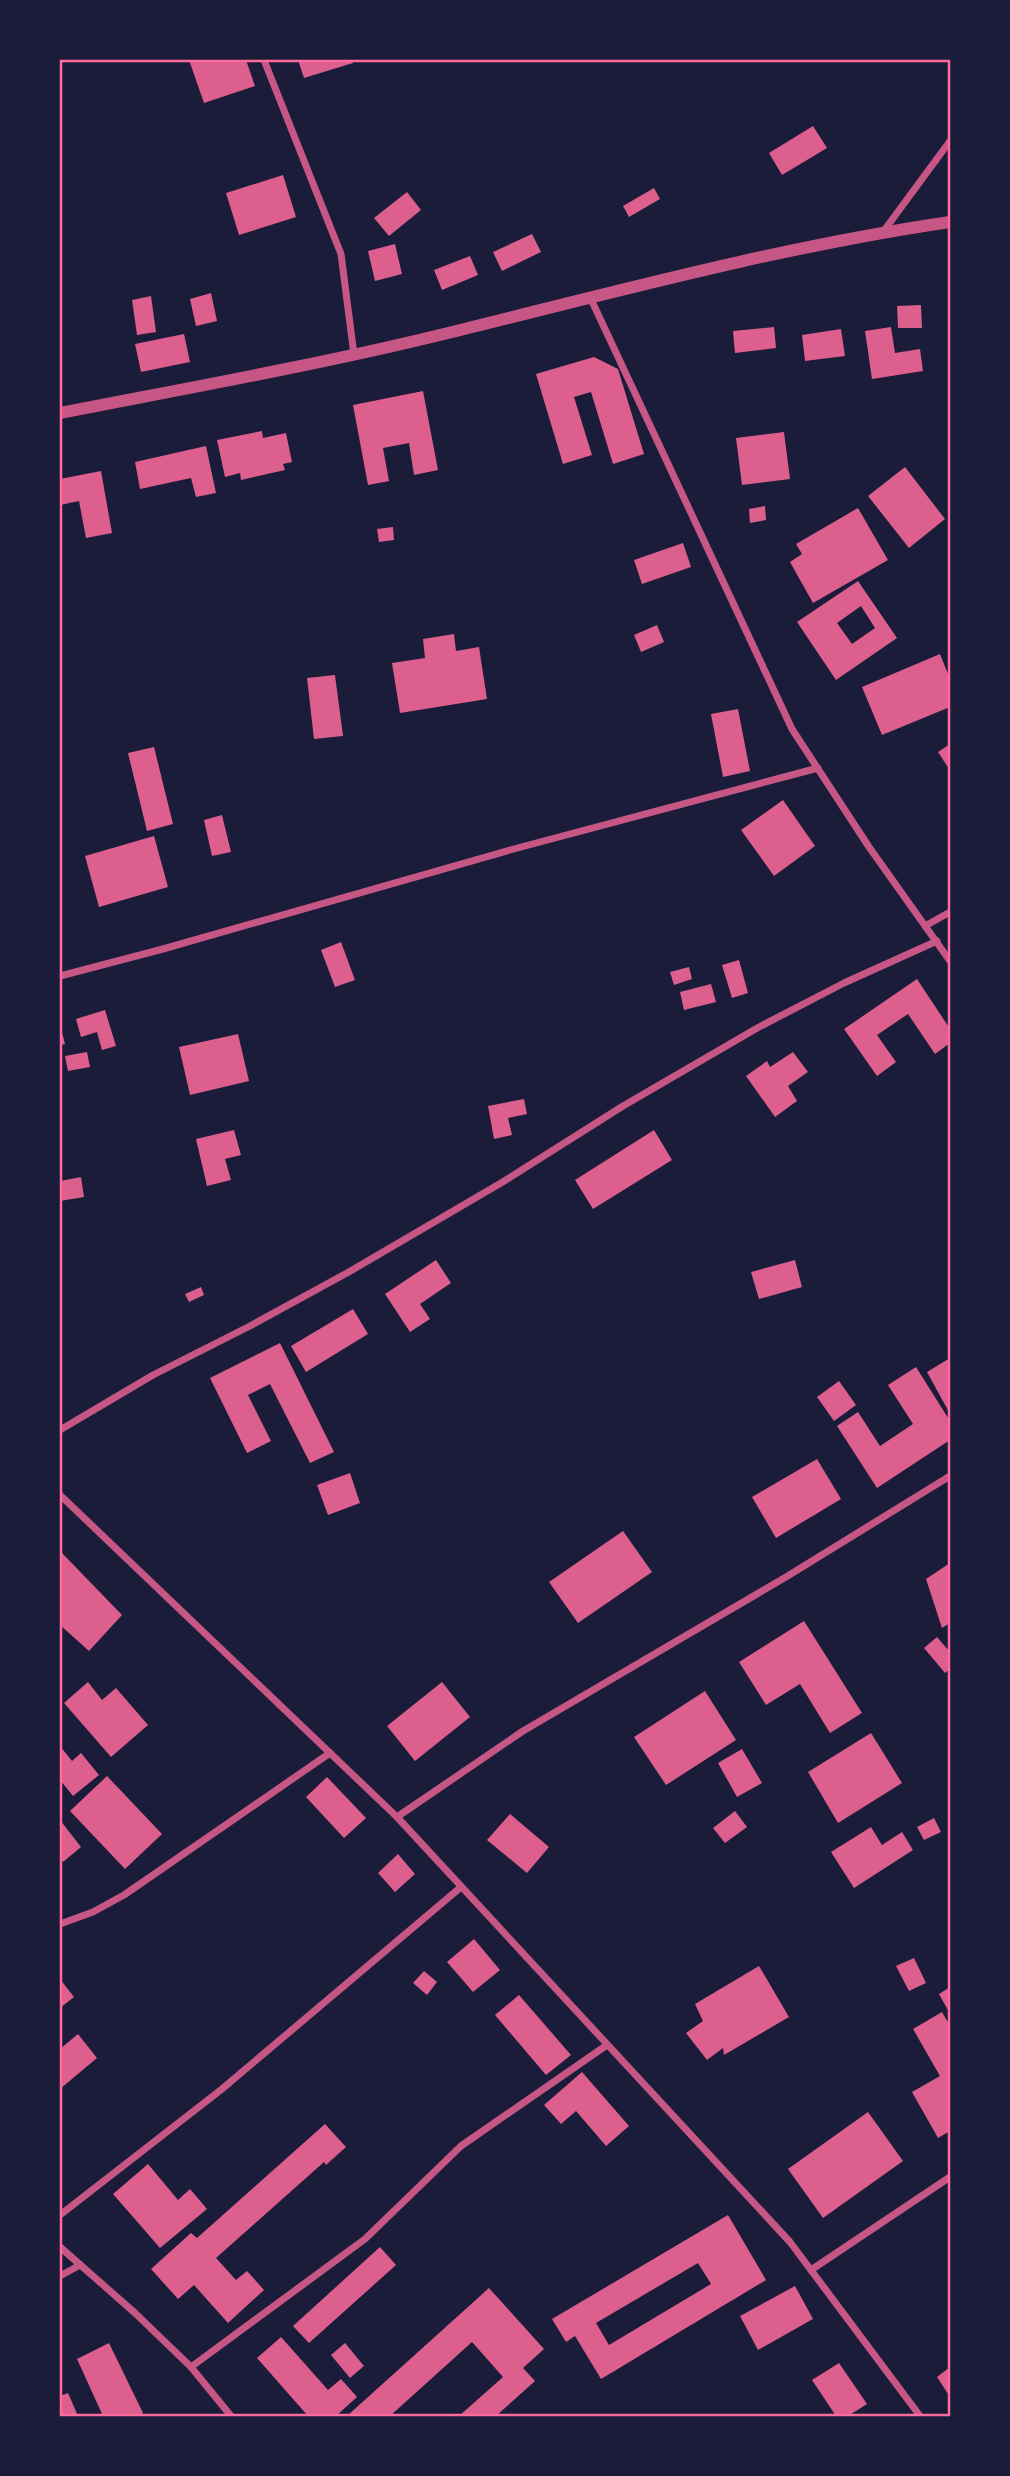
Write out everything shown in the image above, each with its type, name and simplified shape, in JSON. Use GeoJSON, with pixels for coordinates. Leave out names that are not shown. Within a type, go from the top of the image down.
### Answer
{"type":"FeatureCollection","features":[{"type":"Feature","properties":{"kind":"street"},"geometry":{"type":"LineString","coordinates":[[264,60],[341,254],[354,355]]}},
{"type":"Feature","properties":{"kind":"street"},"geometry":{"type":"LineString","coordinates":[[883,232],[950,141]]}},
{"type":"Feature","properties":{"kind":"street"},"geometry":{"type":"LineString","coordinates":[[60,413],[354,355],[590,297],[883,232],[950,222]]}},
{"type":"Feature","properties":{"kind":"street"},"geometry":{"type":"LineString","coordinates":[[590,297],[792,729],[869,847],[950,961]]}},
{"type":"Feature","properties":{"kind":"street"},"geometry":{"type":"LineString","coordinates":[[60,976],[510,850],[818,768]]}},
{"type":"Feature","properties":{"kind":"street"},"geometry":{"type":"LineString","coordinates":[[925,926],[950,912]]}},
{"type":"Feature","properties":{"kind":"street"},"geometry":{"type":"LineString","coordinates":[[60,1430],[153,1375],[347,1273],[759,1027],[844,983],[937,942]]}},
{"type":"Feature","properties":{"kind":"street"},"geometry":{"type":"LineString","coordinates":[[397,1817],[523,1731],[786,1577],[950,1476]]}},
{"type":"Feature","properties":{"kind":"street"},"geometry":{"type":"LineString","coordinates":[[60,1495],[397,1817],[790,2242],[920,2417]]}},
{"type":"Feature","properties":{"kind":"street"},"geometry":{"type":"LineString","coordinates":[[60,1924],[93,1912],[124,1895],[330,1753]]}},
{"type":"Feature","properties":{"kind":"street"},"geometry":{"type":"LineString","coordinates":[[60,2215],[222,2089],[461,1887]]}},
{"type":"Feature","properties":{"kind":"street"},"geometry":{"type":"LineString","coordinates":[[191,2367],[365,2239],[461,2146],[607,2045]]}},
{"type":"Feature","properties":{"kind":"street"},"geometry":{"type":"LineString","coordinates":[[811,2270],[950,2177]]}},
{"type":"Feature","properties":{"kind":"street"},"geometry":{"type":"LineString","coordinates":[[60,2247],[191,2367],[231,2417]]}},
{"type":"Feature","properties":{"kind":"street"},"geometry":{"type":"LineString","coordinates":[[60,2276],[80,2265]]}},
{"type":"Feature","properties":{"kind":"building"},"geometry":{"type":"Polygon","coordinates":[[[189,60],[246,60],[255,86],[204,103],[189,60]]]}},
{"type":"Feature","properties":{"kind":"building"},"geometry":{"type":"Polygon","coordinates":[[[298,60],[353,60],[353,63],[304,78],[298,60]]]}},
{"type":"Feature","properties":{"kind":"building"},"geometry":{"type":"Polygon","coordinates":[[[813,126],[827,148],[782,175],[769,153],[813,126]]]}},
{"type":"Feature","properties":{"kind":"building"},"geometry":{"type":"Polygon","coordinates":[[[283,175],[296,217],[239,235],[226,193],[283,175]]]}},
{"type":"Feature","properties":{"kind":"building"},"geometry":{"type":"Polygon","coordinates":[[[654,188],[660,199],[629,217],[623,206],[654,188]]]}},
{"type":"Feature","properties":{"kind":"building"},"geometry":{"type":"Polygon","coordinates":[[[407,192],[421,210],[389,236],[374,218],[407,192]]]}},
{"type":"Feature","properties":{"kind":"building"},"geometry":{"type":"Polygon","coordinates":[[[532,234],[541,252],[502,271],[493,252],[532,234]]]}},
{"type":"Feature","properties":{"kind":"building"},"geometry":{"type":"Polygon","coordinates":[[[395,244],[402,274],[375,281],[368,251],[395,244]]]}},
{"type":"Feature","properties":{"kind":"building"},"geometry":{"type":"Polygon","coordinates":[[[470,256],[478,275],[442,290],[434,270],[470,256]]]}},
{"type":"Feature","properties":{"kind":"building"},"geometry":{"type":"Polygon","coordinates":[[[211,293],[217,321],[196,326],[190,299],[211,293]]]}},
{"type":"Feature","properties":{"kind":"building"},"geometry":{"type":"Polygon","coordinates":[[[151,296],[156,332],[137,335],[132,300],[151,296]]]}},
{"type":"Feature","properties":{"kind":"building"},"geometry":{"type":"Polygon","coordinates":[[[921,305],[922,328],[898,328],[897,306],[921,305]]]}},
{"type":"Feature","properties":{"kind":"building"},"geometry":{"type":"Polygon","coordinates":[[[774,327],[776,348],[735,353],[733,331],[774,327]]]}},
{"type":"Feature","properties":{"kind":"building"},"geometry":{"type":"Polygon","coordinates":[[[891,327],[895,353],[920,349],[923,371],[872,379],[865,331],[891,327]]]}},
{"type":"Feature","properties":{"kind":"building"},"geometry":{"type":"Polygon","coordinates":[[[841,329],[845,356],[805,361],[802,335],[841,329]]]}},
{"type":"Feature","properties":{"kind":"building"},"geometry":{"type":"Polygon","coordinates":[[[184,334],[190,362],[141,372],[135,344],[184,334]]]}},
{"type":"Feature","properties":{"kind":"building"},"geometry":{"type":"Polygon","coordinates":[[[594,357],[618,369],[644,454],[613,464],[591,392],[574,397],[592,455],[563,464],[536,374],[594,357]]]}},
{"type":"Feature","properties":{"kind":"building"},"geometry":{"type":"Polygon","coordinates":[[[423,391],[438,470],[414,475],[409,443],[383,448],[389,481],[368,485],[353,405],[423,391]]]}},
{"type":"Feature","properties":{"kind":"building"},"geometry":{"type":"Polygon","coordinates":[[[262,431],[263,438],[286,433],[292,462],[283,464],[285,470],[241,480],[240,473],[225,477],[217,440],[262,431]]]}},
{"type":"Feature","properties":{"kind":"building"},"geometry":{"type":"Polygon","coordinates":[[[784,432],[790,479],[742,485],[736,438],[784,432]]]}},
{"type":"Feature","properties":{"kind":"building"},"geometry":{"type":"Polygon","coordinates":[[[206,446],[216,493],[196,497],[191,478],[140,489],[135,462],[206,446]]]}},
{"type":"Feature","properties":{"kind":"building"},"geometry":{"type":"Polygon","coordinates":[[[905,467],[945,519],[909,548],[868,496],[905,467]]]}},
{"type":"Feature","properties":{"kind":"building"},"geometry":{"type":"Polygon","coordinates":[[[101,471],[112,533],[86,538],[79,501],[60,505],[60,479],[101,471]]]}},
{"type":"Feature","properties":{"kind":"building"},"geometry":{"type":"Polygon","coordinates":[[[765,506],[766,520],[750,523],[749,509],[765,506]]]}},
{"type":"Feature","properties":{"kind":"building"},"geometry":{"type":"Polygon","coordinates":[[[858,508],[888,560],[813,603],[790,562],[802,554],[796,544],[858,508]]]}},
{"type":"Feature","properties":{"kind":"building"},"geometry":{"type":"Polygon","coordinates":[[[393,527],[394,540],[379,542],[377,529],[393,527]]]}},
{"type":"Feature","properties":{"kind":"building"},"geometry":{"type":"Polygon","coordinates":[[[683,543],[691,567],[642,584],[634,560],[683,543]]]}},
{"type":"Feature","properties":{"kind":"building"},"geometry":{"type":"Polygon","coordinates":[[[858,581],[897,638],[836,680],[797,622],[858,581]],[[861,606],[837,623],[852,644],[875,628],[861,606]]]}},
{"type":"Feature","properties":{"kind":"building"},"geometry":{"type":"Polygon","coordinates":[[[657,625],[664,642],[641,652],[634,635],[657,625]]]}},
{"type":"Feature","properties":{"kind":"building"},"geometry":{"type":"Polygon","coordinates":[[[454,634],[456,651],[479,647],[487,699],[400,713],[392,663],[425,658],[423,639],[454,634]]]}},
{"type":"Feature","properties":{"kind":"building"},"geometry":{"type":"Polygon","coordinates":[[[940,654],[950,679],[950,707],[882,735],[862,687],[940,654]]]}},
{"type":"Feature","properties":{"kind":"building"},"geometry":{"type":"Polygon","coordinates":[[[335,675],[343,736],[314,739],[307,678],[335,675]]]}},
{"type":"Feature","properties":{"kind":"building"},"geometry":{"type":"Polygon","coordinates":[[[738,709],[750,771],[723,777],[711,714],[738,709]]]}},
{"type":"Feature","properties":{"kind":"building"},"geometry":{"type":"Polygon","coordinates":[[[950,744],[950,768],[949,769],[938,752],[950,744]]]}},
{"type":"Feature","properties":{"kind":"building"},"geometry":{"type":"Polygon","coordinates":[[[154,747],[173,824],[147,831],[128,753],[154,747]]]}},
{"type":"Feature","properties":{"kind":"building"},"geometry":{"type":"Polygon","coordinates":[[[783,800],[815,846],[774,876],[741,830],[783,800]]]}},
{"type":"Feature","properties":{"kind":"building"},"geometry":{"type":"Polygon","coordinates":[[[222,815],[231,852],[212,856],[204,820],[222,815]]]}},
{"type":"Feature","properties":{"kind":"building"},"geometry":{"type":"Polygon","coordinates":[[[154,836],[168,887],[99,907],[85,856],[154,836]]]}},
{"type":"Feature","properties":{"kind":"building"},"geometry":{"type":"Polygon","coordinates":[[[341,942],[355,980],[335,987],[321,950],[341,942]]]}},
{"type":"Feature","properties":{"kind":"building"},"geometry":{"type":"Polygon","coordinates":[[[739,960],[748,993],[732,998],[722,965],[739,960]]]}},
{"type":"Feature","properties":{"kind":"building"},"geometry":{"type":"Polygon","coordinates":[[[689,967],[692,979],[674,985],[670,972],[689,967]]]}},
{"type":"Feature","properties":{"kind":"building"},"geometry":{"type":"Polygon","coordinates":[[[917,979],[950,1029],[950,1043],[935,1054],[908,1014],[877,1035],[896,1062],[877,1076],[844,1029],[917,979]]]}},
{"type":"Feature","properties":{"kind":"building"},"geometry":{"type":"Polygon","coordinates":[[[711,984],[716,1002],[684,1010],[680,992],[711,984]]]}},
{"type":"Feature","properties":{"kind":"building"},"geometry":{"type":"Polygon","coordinates":[[[105,1010],[116,1046],[102,1050],[97,1032],[81,1037],[76,1019],[105,1010]]]}},
{"type":"Feature","properties":{"kind":"building"},"geometry":{"type":"Polygon","coordinates":[[[60,1025],[65,1044],[60,1045],[60,1025]]]}},
{"type":"Feature","properties":{"kind":"building"},"geometry":{"type":"Polygon","coordinates":[[[238,1034],[249,1081],[190,1095],[179,1047],[238,1034]]]}},
{"type":"Feature","properties":{"kind":"building"},"geometry":{"type":"Polygon","coordinates":[[[87,1052],[90,1067],[68,1071],[65,1056],[87,1052]]]}},
{"type":"Feature","properties":{"kind":"building"},"geometry":{"type":"Polygon","coordinates":[[[793,1052],[808,1072],[788,1086],[797,1101],[775,1117],[746,1076],[767,1061],[770,1067],[793,1052]]]}},
{"type":"Feature","properties":{"kind":"building"},"geometry":{"type":"Polygon","coordinates":[[[524,1099],[527,1114],[508,1118],[512,1135],[494,1139],[488,1106],[524,1099]]]}},
{"type":"Feature","properties":{"kind":"building"},"geometry":{"type":"Polygon","coordinates":[[[234,1130],[241,1155],[225,1159],[231,1180],[207,1186],[196,1139],[234,1130]]]}},
{"type":"Feature","properties":{"kind":"building"},"geometry":{"type":"Polygon","coordinates":[[[654,1130],[672,1160],[593,1209],[575,1180],[654,1130]]]}},
{"type":"Feature","properties":{"kind":"building"},"geometry":{"type":"Polygon","coordinates":[[[81,1177],[84,1197],[60,1201],[60,1181],[81,1177]]]}},
{"type":"Feature","properties":{"kind":"building"},"geometry":{"type":"Polygon","coordinates":[[[436,1260],[451,1283],[420,1304],[430,1319],[410,1332],[385,1294],[436,1260]]]}},
{"type":"Feature","properties":{"kind":"building"},"geometry":{"type":"Polygon","coordinates":[[[795,1260],[802,1287],[759,1299],[751,1272],[795,1260]]]}},
{"type":"Feature","properties":{"kind":"building"},"geometry":{"type":"Polygon","coordinates":[[[201,1287],[204,1295],[189,1302],[185,1294],[201,1287]]]}},
{"type":"Feature","properties":{"kind":"building"},"geometry":{"type":"Polygon","coordinates":[[[353,1309],[368,1334],[306,1372],[291,1346],[353,1309]]]}},
{"type":"Feature","properties":{"kind":"building"},"geometry":{"type":"Polygon","coordinates":[[[280,1343],[334,1452],[310,1463],[270,1384],[248,1395],[271,1441],[247,1453],[210,1378],[280,1343]]]}},
{"type":"Feature","properties":{"kind":"building"},"geometry":{"type":"Polygon","coordinates":[[[950,1358],[950,1414],[927,1372],[950,1358]]]}},
{"type":"Feature","properties":{"kind":"building"},"geometry":{"type":"Polygon","coordinates":[[[916,1367],[950,1421],[950,1440],[877,1488],[837,1426],[858,1412],[880,1446],[913,1424],[888,1385],[916,1367]]]}},
{"type":"Feature","properties":{"kind":"building"},"geometry":{"type":"Polygon","coordinates":[[[839,1381],[856,1405],[834,1421],[817,1397],[839,1381]]]}},
{"type":"Feature","properties":{"kind":"building"},"geometry":{"type":"Polygon","coordinates":[[[817,1459],[841,1499],[776,1538],[752,1497],[817,1459]]]}},
{"type":"Feature","properties":{"kind":"building"},"geometry":{"type":"Polygon","coordinates":[[[350,1473],[360,1503],[328,1515],[317,1485],[350,1473]]]}},
{"type":"Feature","properties":{"kind":"building"},"geometry":{"type":"Polygon","coordinates":[[[623,1531],[652,1572],[578,1623],[549,1582],[623,1531]]]}},
{"type":"Feature","properties":{"kind":"building"},"geometry":{"type":"Polygon","coordinates":[[[60,1551],[122,1615],[89,1651],[60,1625],[60,1551]]]}},
{"type":"Feature","properties":{"kind":"building"},"geometry":{"type":"Polygon","coordinates":[[[950,1563],[950,1623],[942,1628],[926,1579],[950,1563]]]}},
{"type":"Feature","properties":{"kind":"building"},"geometry":{"type":"Polygon","coordinates":[[[804,1621],[862,1713],[830,1733],[800,1684],[766,1705],[739,1662],[804,1621]]]}},
{"type":"Feature","properties":{"kind":"building"},"geometry":{"type":"Polygon","coordinates":[[[937,1637],[950,1652],[950,1669],[945,1673],[924,1648],[937,1637]]]}},
{"type":"Feature","properties":{"kind":"building"},"geometry":{"type":"Polygon","coordinates":[[[88,1682],[102,1700],[116,1688],[148,1725],[111,1757],[64,1703],[88,1682]]]}},
{"type":"Feature","properties":{"kind":"building"},"geometry":{"type":"Polygon","coordinates":[[[442,1682],[470,1717],[415,1761],[387,1726],[442,1682]]]}},
{"type":"Feature","properties":{"kind":"building"},"geometry":{"type":"Polygon","coordinates":[[[705,1691],[736,1740],[666,1785],[634,1737],[705,1691]]]}},
{"type":"Feature","properties":{"kind":"building"},"geometry":{"type":"Polygon","coordinates":[[[871,1733],[902,1783],[838,1823],[808,1772],[871,1733]]]}},
{"type":"Feature","properties":{"kind":"building"},"geometry":{"type":"Polygon","coordinates":[[[60,1746],[72,1761],[81,1753],[99,1775],[73,1796],[60,1780],[60,1746]]]}},
{"type":"Feature","properties":{"kind":"building"},"geometry":{"type":"Polygon","coordinates":[[[742,1749],[762,1783],[737,1797],[718,1763],[742,1749]]]}},
{"type":"Feature","properties":{"kind":"building"},"geometry":{"type":"Polygon","coordinates":[[[107,1776],[162,1834],[125,1869],[70,1811],[107,1776]]]}},
{"type":"Feature","properties":{"kind":"building"},"geometry":{"type":"Polygon","coordinates":[[[327,1777],[366,1818],[344,1838],[306,1797],[327,1777]]]}},
{"type":"Feature","properties":{"kind":"building"},"geometry":{"type":"Polygon","coordinates":[[[735,1811],[747,1827],[725,1843],[713,1828],[735,1811]]]}},
{"type":"Feature","properties":{"kind":"building"},"geometry":{"type":"Polygon","coordinates":[[[510,1814],[549,1847],[527,1873],[487,1840],[510,1814]]]}},
{"type":"Feature","properties":{"kind":"building"},"geometry":{"type":"Polygon","coordinates":[[[934,1818],[941,1832],[924,1840],[917,1827],[934,1818]]]}},
{"type":"Feature","properties":{"kind":"building"},"geometry":{"type":"Polygon","coordinates":[[[60,1820],[81,1847],[63,1862],[60,1858],[60,1820]]]}},
{"type":"Feature","properties":{"kind":"building"},"geometry":{"type":"Polygon","coordinates":[[[871,1827],[882,1845],[902,1832],[913,1850],[854,1888],[831,1852],[871,1827]]]}},
{"type":"Feature","properties":{"kind":"building"},"geometry":{"type":"Polygon","coordinates":[[[398,1854],[415,1874],[395,1892],[378,1873],[398,1854]]]}},
{"type":"Feature","properties":{"kind":"building"},"geometry":{"type":"Polygon","coordinates":[[[474,1939],[500,1970],[473,1992],[447,1962],[474,1939]]]}},
{"type":"Feature","properties":{"kind":"building"},"geometry":{"type":"Polygon","coordinates":[[[914,1958],[926,1983],[909,1991],[896,1966],[914,1958]]]}},
{"type":"Feature","properties":{"kind":"building"},"geometry":{"type":"Polygon","coordinates":[[[759,1966],[789,2017],[724,2055],[723,2048],[707,2060],[686,2033],[703,2021],[695,2004],[759,1966]]]}},
{"type":"Feature","properties":{"kind":"building"},"geometry":{"type":"Polygon","coordinates":[[[424,1971],[437,1982],[427,1995],[413,1983],[424,1971]]]}},
{"type":"Feature","properties":{"kind":"building"},"geometry":{"type":"Polygon","coordinates":[[[60,1979],[74,1997],[60,2008],[60,1979]]]}},
{"type":"Feature","properties":{"kind":"building"},"geometry":{"type":"Polygon","coordinates":[[[950,1987],[950,2014],[939,1994],[950,1987]]]}},
{"type":"Feature","properties":{"kind":"building"},"geometry":{"type":"Polygon","coordinates":[[[519,1995],[571,2055],[546,2075],[495,2015],[519,1995]]]}},
{"type":"Feature","properties":{"kind":"building"},"geometry":{"type":"Polygon","coordinates":[[[942,2012],[950,2026],[950,2131],[938,2138],[912,2092],[940,2076],[913,2029],[942,2012]]]}},
{"type":"Feature","properties":{"kind":"building"},"geometry":{"type":"Polygon","coordinates":[[[78,2034],[97,2058],[60,2089],[60,2049],[78,2034]]]}},
{"type":"Feature","properties":{"kind":"building"},"geometry":{"type":"Polygon","coordinates":[[[582,2072],[629,2126],[606,2146],[576,2111],[561,2124],[544,2105],[582,2072]]]}},
{"type":"Feature","properties":{"kind":"building"},"geometry":{"type":"Polygon","coordinates":[[[868,2112],[903,2161],[823,2218],[788,2169],[868,2112]]]}},
{"type":"Feature","properties":{"kind":"building"},"geometry":{"type":"Polygon","coordinates":[[[325,2124],[346,2147],[326,2165],[324,2162],[216,2258],[236,2280],[247,2271],[264,2290],[228,2323],[194,2285],[178,2299],[151,2269],[191,2233],[197,2238],[325,2124]]]}},
{"type":"Feature","properties":{"kind":"building"},"geometry":{"type":"Polygon","coordinates":[[[148,2164],[178,2200],[190,2189],[207,2209],[160,2248],[113,2194],[148,2164]]]}},
{"type":"Feature","properties":{"kind":"building"},"geometry":{"type":"Polygon","coordinates":[[[728,2215],[766,2280],[601,2379],[575,2336],[566,2342],[552,2319],[728,2215]],[[698,2263],[596,2323],[609,2345],[711,2284],[698,2263]]]}},
{"type":"Feature","properties":{"kind":"building"},"geometry":{"type":"Polygon","coordinates":[[[380,2247],[396,2265],[309,2343],[293,2326],[380,2247]]]}},
{"type":"Feature","properties":{"kind":"building"},"geometry":{"type":"Polygon","coordinates":[[[795,2286],[813,2319],[758,2350],[740,2316],[795,2286]]]}},
{"type":"Feature","properties":{"kind":"building"},"geometry":{"type":"Polygon","coordinates":[[[489,2288],[544,2349],[523,2368],[535,2381],[496,2416],[459,2416],[503,2377],[472,2342],[390,2416],[347,2416],[489,2288]]]}},
{"type":"Feature","properties":{"kind":"building"},"geometry":{"type":"Polygon","coordinates":[[[281,2337],[328,2390],[341,2379],[357,2397],[336,2416],[308,2416],[257,2358],[281,2337]]]}},
{"type":"Feature","properties":{"kind":"building"},"geometry":{"type":"Polygon","coordinates":[[[109,2343],[143,2413],[137,2416],[103,2416],[77,2359],[109,2343]]]}},
{"type":"Feature","properties":{"kind":"building"},"geometry":{"type":"Polygon","coordinates":[[[345,2343],[364,2366],[350,2378],[331,2355],[345,2343]]]}},
{"type":"Feature","properties":{"kind":"building"},"geometry":{"type":"Polygon","coordinates":[[[839,2363],[867,2404],[848,2416],[836,2416],[812,2380],[839,2363]]]}},
{"type":"Feature","properties":{"kind":"building"},"geometry":{"type":"Polygon","coordinates":[[[950,2367],[950,2397],[937,2377],[950,2367]]]}},
{"type":"Feature","properties":{"kind":"building"},"geometry":{"type":"Polygon","coordinates":[[[68,2393],[78,2416],[60,2416],[60,2396],[68,2393]]]}}]}
